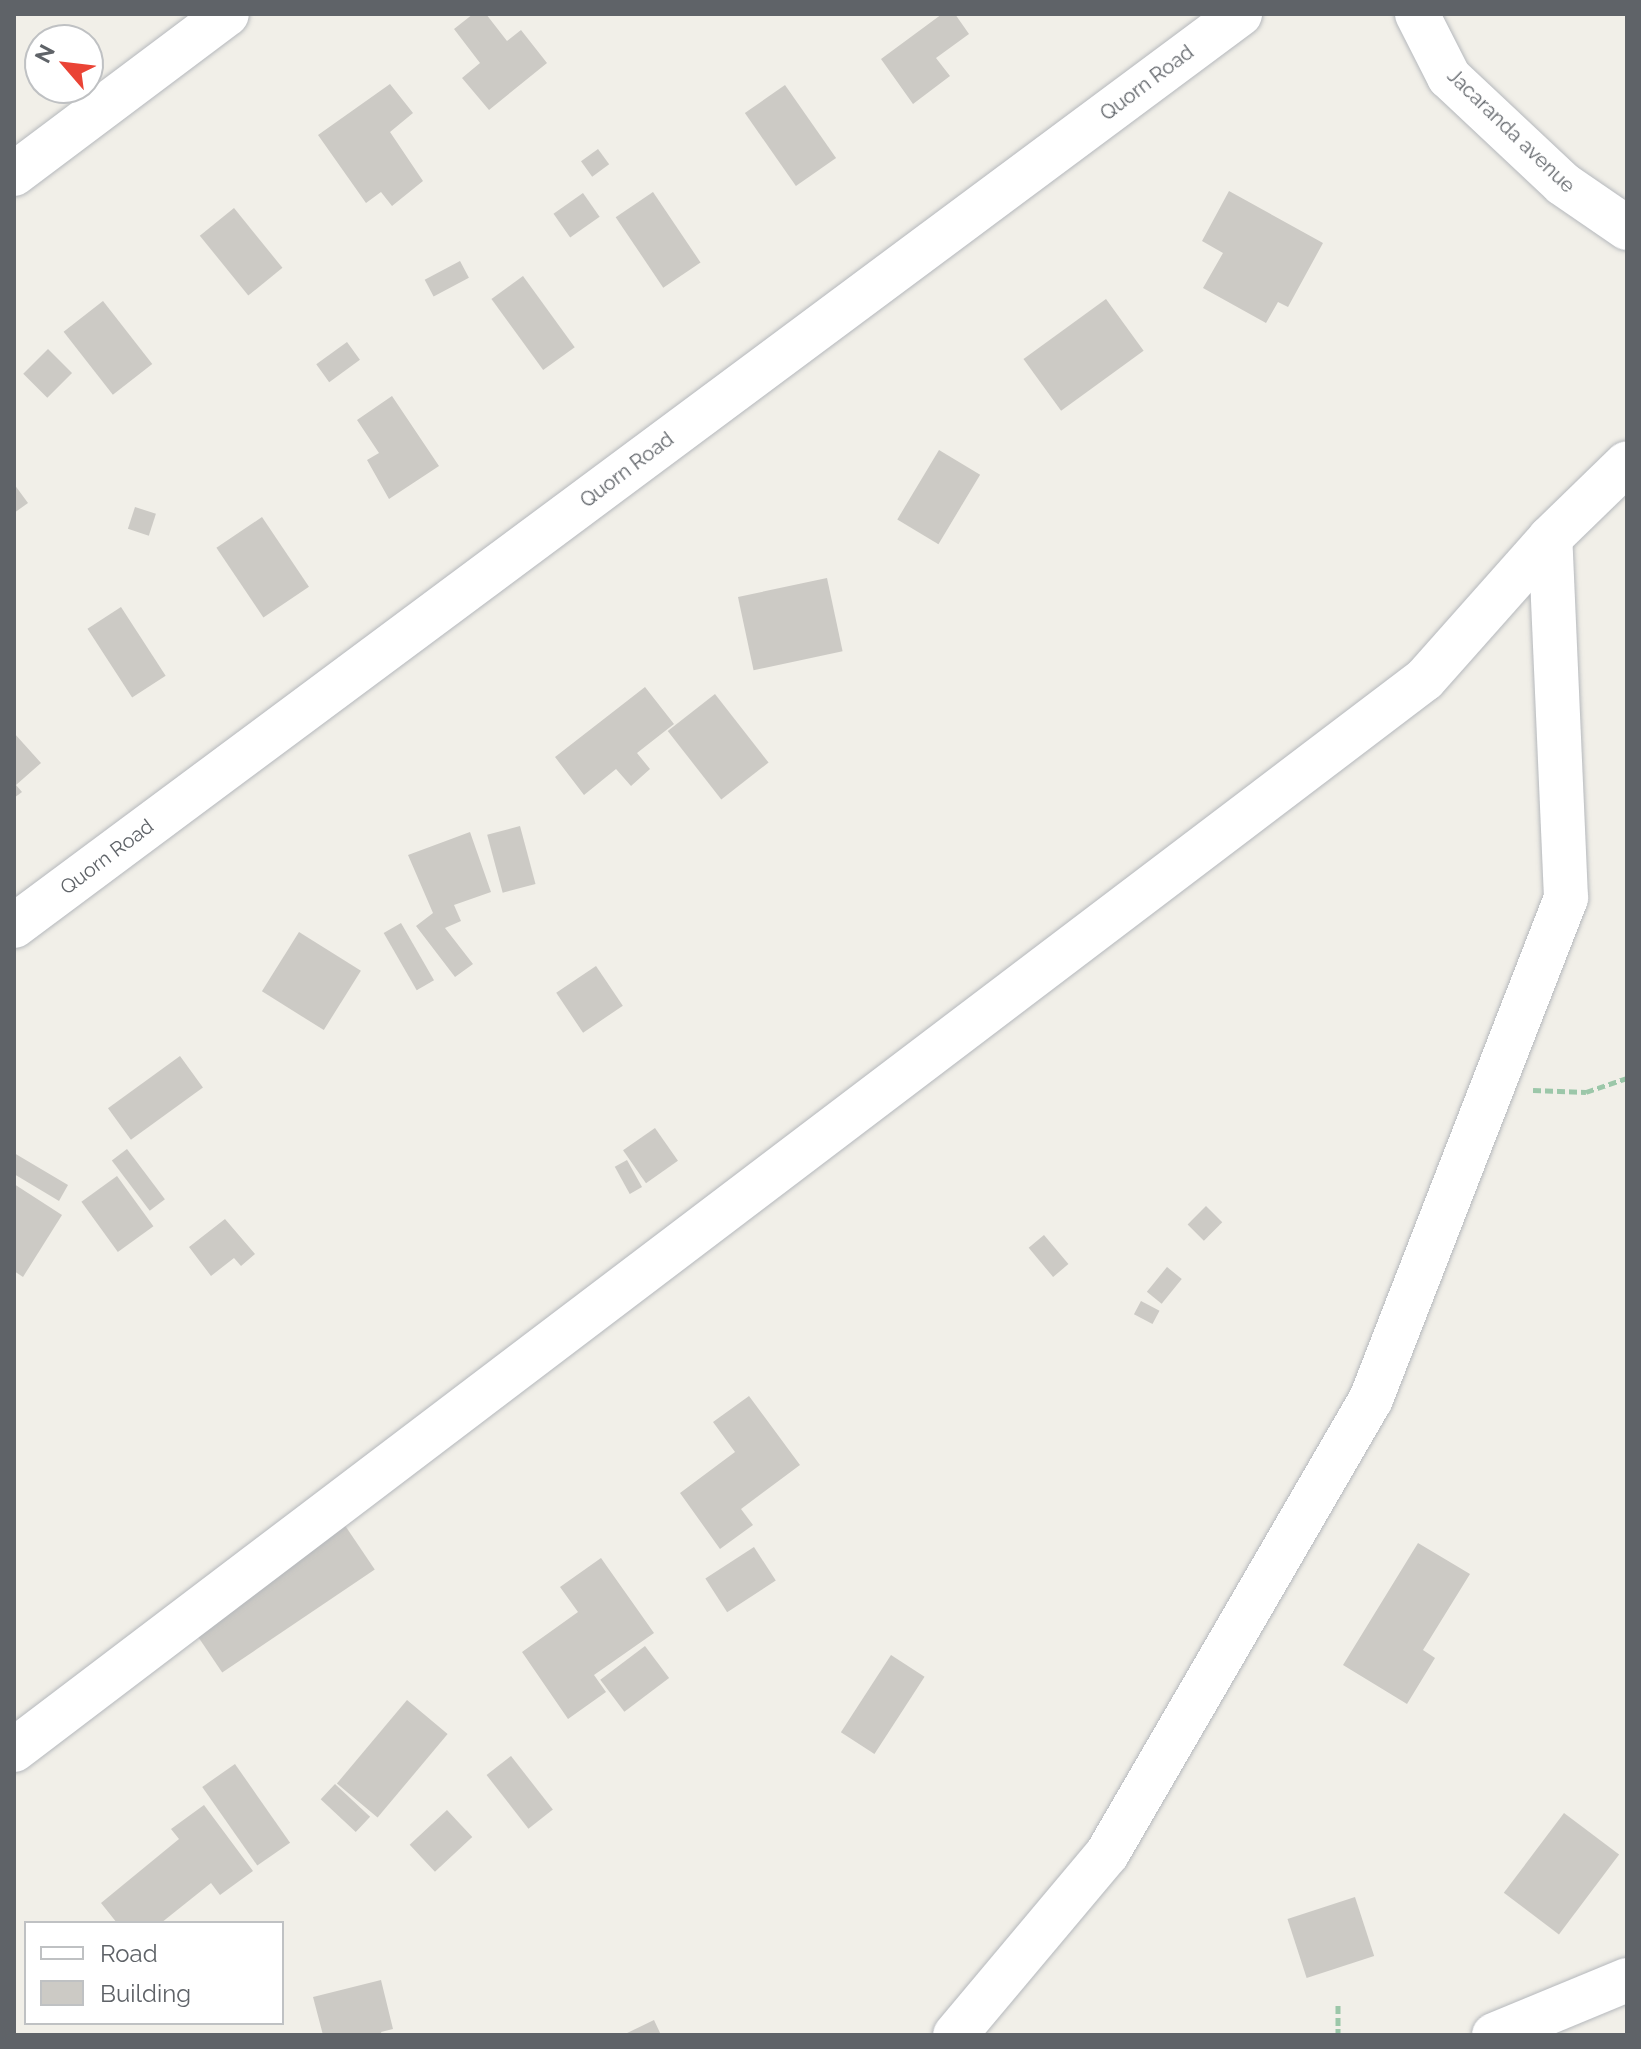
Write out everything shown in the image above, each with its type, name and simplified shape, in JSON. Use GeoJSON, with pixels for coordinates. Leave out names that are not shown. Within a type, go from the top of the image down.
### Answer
{"type":"FeatureCollection","features":[{"type":"Feature","properties":{"kind":"street"},"geometry":{"type":"LineString","coordinates":[[14,174],[227,14]]}},
{"type":"Feature","properties":{"kind":"street","name":"Quorn Road"},"geometry":{"type":"LineString","coordinates":[[14,926],[1240,14]]}},
{"type":"Feature","properties":{"kind":"street","name":"Jacaranda avenue"},"geometry":{"type":"LineString","coordinates":[[1417,14],[1449,77],[1563,184],[1627,228]]}},
{"type":"Feature","properties":{"kind":"street"},"geometry":{"type":"LineString","coordinates":[[14,1750],[1425,679],[1550,538],[1627,463]]}},
{"type":"Feature","properties":{"kind":"street"},"geometry":{"type":"LineString","coordinates":[[955,2035],[1107,1854],[1371,1399],[1566,898],[1550,538]]}},
{"type":"Feature","properties":{"kind":"street"},"geometry":{"type":"LineString","coordinates":[[1494,2035],[1627,1980]]}},
{"type":"Feature","properties":{"kind":"path"},"geometry":{"type":"LineString","coordinates":[[1492,1088],[1586,1092],[1627,1078]]}},
{"type":"Feature","properties":{"kind":"path"},"geometry":{"type":"LineString","coordinates":[[1338,2005],[1338,2035]]}},
{"type":"Feature","properties":{"kind":"building"},"geometry":{"type":"Polygon","coordinates":[[[473,14],[486,14],[507,41],[521,30],[547,63],[489,110],[462,78],[480,63],[454,29],[473,14]]]}},
{"type":"Feature","properties":{"kind":"building"},"geometry":{"type":"Polygon","coordinates":[[[942,14],[955,14],[969,34],[936,58],[950,76],[913,104],[881,59],[942,14]]]}},
{"type":"Feature","properties":{"kind":"building"},"geometry":{"type":"Polygon","coordinates":[[[390,84],[413,113],[390,132],[423,181],[392,206],[381,192],[366,203],[318,135],[390,84]]]}},
{"type":"Feature","properties":{"kind":"building"},"geometry":{"type":"Polygon","coordinates":[[[785,85],[836,158],[796,186],[745,113],[785,85]]]}},
{"type":"Feature","properties":{"kind":"building"},"geometry":{"type":"Polygon","coordinates":[[[598,149],[609,164],[592,177],[581,161],[598,149]]]}},
{"type":"Feature","properties":{"kind":"building"},"geometry":{"type":"Polygon","coordinates":[[[1229,191],[1323,243],[1288,307],[1278,302],[1266,323],[1203,288],[1223,253],[1202,241],[1229,191]]]}},
{"type":"Feature","properties":{"kind":"building"},"geometry":{"type":"Polygon","coordinates":[[[653,192],[701,262],[663,288],[616,217],[653,192]]]}},
{"type":"Feature","properties":{"kind":"building"},"geometry":{"type":"Polygon","coordinates":[[[583,193],[600,217],[570,237],[554,214],[583,193]]]}},
{"type":"Feature","properties":{"kind":"building"},"geometry":{"type":"Polygon","coordinates":[[[234,208],[282,268],[248,296],[200,236],[234,208]]]}},
{"type":"Feature","properties":{"kind":"building"},"geometry":{"type":"Polygon","coordinates":[[[460,261],[469,278],[434,297],[425,280],[460,261]]]}},
{"type":"Feature","properties":{"kind":"building"},"geometry":{"type":"Polygon","coordinates":[[[523,276],[575,347],[543,370],[491,299],[523,276]]]}},
{"type":"Feature","properties":{"kind":"building"},"geometry":{"type":"Polygon","coordinates":[[[1106,299],[1144,351],[1061,411],[1023,359],[1106,299]]]}},
{"type":"Feature","properties":{"kind":"building"},"geometry":{"type":"Polygon","coordinates":[[[103,301],[152,364],[113,395],[64,332],[103,301]]]}},
{"type":"Feature","properties":{"kind":"building"},"geometry":{"type":"Polygon","coordinates":[[[347,342],[360,360],[329,382],[316,364],[347,342]]]}},
{"type":"Feature","properties":{"kind":"building"},"geometry":{"type":"Polygon","coordinates":[[[48,349],[72,373],[47,398],[23,374],[48,349]]]}},
{"type":"Feature","properties":{"kind":"building"},"geometry":{"type":"Polygon","coordinates":[[[392,396],[439,466],[389,499],[367,460],[379,453],[357,420],[392,396]]]}},
{"type":"Feature","properties":{"kind":"building"},"geometry":{"type":"Polygon","coordinates":[[[939,450],[980,475],[938,544],[897,519],[939,450]]]}},
{"type":"Feature","properties":{"kind":"building"},"geometry":{"type":"Polygon","coordinates":[[[14,484],[28,503],[14,513],[14,484]]]}},
{"type":"Feature","properties":{"kind":"building"},"geometry":{"type":"Polygon","coordinates":[[[135,507],[156,514],[149,536],[128,529],[135,507]]]}},
{"type":"Feature","properties":{"kind":"building"},"geometry":{"type":"Polygon","coordinates":[[[262,517],[309,587],[263,617],[216,548],[262,517]]]}},
{"type":"Feature","properties":{"kind":"building"},"geometry":{"type":"Polygon","coordinates":[[[827,578],[843,651],[754,670],[738,597],[827,578]]]}},
{"type":"Feature","properties":{"kind":"building"},"geometry":{"type":"Polygon","coordinates":[[[121,607],[166,676],[132,698],[87,629],[121,607]]]}},
{"type":"Feature","properties":{"kind":"building"},"geometry":{"type":"Polygon","coordinates":[[[645,687],[674,724],[637,753],[650,769],[631,786],[616,769],[584,795],[555,757],[645,687]]]}},
{"type":"Feature","properties":{"kind":"building"},"geometry":{"type":"Polygon","coordinates":[[[715,694],[769,763],[721,799],[668,731],[715,694]]]}},
{"type":"Feature","properties":{"kind":"building"},"geometry":{"type":"Polygon","coordinates":[[[14,733],[41,763],[16,785],[22,792],[14,798],[14,733]]]}},
{"type":"Feature","properties":{"kind":"building"},"geometry":{"type":"Polygon","coordinates":[[[520,826],[536,884],[503,893],[487,835],[520,826]]]}},
{"type":"Feature","properties":{"kind":"building"},"geometry":{"type":"Polygon","coordinates":[[[470,832],[491,892],[454,905],[461,921],[445,928],[473,964],[455,977],[416,926],[433,913],[408,855],[470,832]]]}},
{"type":"Feature","properties":{"kind":"building"},"geometry":{"type":"Polygon","coordinates":[[[401,923],[434,980],[417,990],[384,933],[401,923]]]}},
{"type":"Feature","properties":{"kind":"building"},"geometry":{"type":"Polygon","coordinates":[[[299,932],[361,971],[324,1030],[262,991],[299,932]]]}},
{"type":"Feature","properties":{"kind":"building"},"geometry":{"type":"Polygon","coordinates":[[[596,966],[623,1006],[583,1033],[556,993],[596,966]]]}},
{"type":"Feature","properties":{"kind":"building"},"geometry":{"type":"Polygon","coordinates":[[[180,1056],[203,1088],[131,1140],[108,1108],[180,1056]]]}},
{"type":"Feature","properties":{"kind":"building"},"geometry":{"type":"Polygon","coordinates":[[[655,1128],[678,1161],[646,1183],[623,1150],[655,1128]]]}},
{"type":"Feature","properties":{"kind":"building"},"geometry":{"type":"Polygon","coordinates":[[[127,1149],[165,1199],[150,1211],[112,1160],[127,1149]]]}},
{"type":"Feature","properties":{"kind":"building"},"geometry":{"type":"Polygon","coordinates":[[[14,1153],[68,1185],[59,1201],[14,1174],[14,1153]]]}},
{"type":"Feature","properties":{"kind":"building"},"geometry":{"type":"Polygon","coordinates":[[[627,1160],[642,1187],[630,1194],[615,1167],[627,1160]]]}},
{"type":"Feature","properties":{"kind":"building"},"geometry":{"type":"Polygon","coordinates":[[[117,1176],[153,1226],[118,1252],[81,1202],[117,1176]]]}},
{"type":"Feature","properties":{"kind":"building"},"geometry":{"type":"Polygon","coordinates":[[[14,1184],[62,1215],[23,1277],[14,1271],[14,1184]]]}},
{"type":"Feature","properties":{"kind":"building"},"geometry":{"type":"Polygon","coordinates":[[[1206,1206],[1222,1222],[1204,1241],[1188,1224],[1206,1206]]]}},
{"type":"Feature","properties":{"kind":"building"},"geometry":{"type":"Polygon","coordinates":[[[225,1219],[255,1254],[241,1266],[234,1258],[211,1276],[189,1247],[225,1219]]]}},
{"type":"Feature","properties":{"kind":"building"},"geometry":{"type":"Polygon","coordinates":[[[1044,1235],[1068,1264],[1053,1277],[1029,1248],[1044,1235]]]}},
{"type":"Feature","properties":{"kind":"building"},"geometry":{"type":"Polygon","coordinates":[[[1167,1267],[1182,1279],[1162,1304],[1147,1292],[1167,1267]]]}},
{"type":"Feature","properties":{"kind":"building"},"geometry":{"type":"Polygon","coordinates":[[[1141,1301],[1160,1311],[1152,1324],[1134,1314],[1141,1301]]]}},
{"type":"Feature","properties":{"kind":"building"},"geometry":{"type":"Polygon","coordinates":[[[749,1396],[800,1465],[741,1509],[753,1525],[720,1549],[680,1493],[735,1452],[713,1422],[749,1396]]]}},
{"type":"Feature","properties":{"kind":"building"},"geometry":{"type":"Polygon","coordinates":[[[344,1524],[375,1570],[222,1672],[191,1627],[344,1524]]]}},
{"type":"Feature","properties":{"kind":"building"},"geometry":{"type":"Polygon","coordinates":[[[1418,1543],[1470,1574],[1423,1650],[1435,1658],[1407,1704],[1343,1665],[1418,1543]]]}},
{"type":"Feature","properties":{"kind":"building"},"geometry":{"type":"Polygon","coordinates":[[[754,1547],[776,1581],[727,1612],[705,1579],[754,1547]]]}},
{"type":"Feature","properties":{"kind":"building"},"geometry":{"type":"Polygon","coordinates":[[[601,1558],[654,1633],[594,1675],[606,1692],[568,1719],[522,1652],[578,1612],[560,1587],[601,1558]]]}},
{"type":"Feature","properties":{"kind":"building"},"geometry":{"type":"Polygon","coordinates":[[[645,1646],[669,1678],[624,1712],[600,1680],[645,1646]]]}},
{"type":"Feature","properties":{"kind":"building"},"geometry":{"type":"Polygon","coordinates":[[[891,1655],[925,1677],[874,1754],[841,1732],[891,1655]]]}},
{"type":"Feature","properties":{"kind":"building"},"geometry":{"type":"Polygon","coordinates":[[[407,1700],[448,1734],[378,1818],[337,1783],[407,1700]]]}},
{"type":"Feature","properties":{"kind":"building"},"geometry":{"type":"Polygon","coordinates":[[[511,1756],[553,1810],[528,1829],[487,1775],[511,1756]]]}},
{"type":"Feature","properties":{"kind":"building"},"geometry":{"type":"Polygon","coordinates":[[[235,1764],[290,1843],[257,1866],[202,1787],[235,1764]]]}},
{"type":"Feature","properties":{"kind":"building"},"geometry":{"type":"Polygon","coordinates":[[[335,1784],[370,1817],[356,1832],[321,1799],[335,1784]]]}},
{"type":"Feature","properties":{"kind":"building"},"geometry":{"type":"Polygon","coordinates":[[[204,1805],[253,1871],[220,1895],[211,1883],[164,1921],[115,1921],[101,1903],[179,1839],[171,1829],[204,1805]]]}},
{"type":"Feature","properties":{"kind":"building"},"geometry":{"type":"Polygon","coordinates":[[[447,1810],[472,1837],[435,1872],[410,1845],[447,1810]]]}},
{"type":"Feature","properties":{"kind":"building"},"geometry":{"type":"Polygon","coordinates":[[[1564,1813],[1619,1855],[1559,1934],[1504,1893],[1564,1813]]]}},
{"type":"Feature","properties":{"kind":"building"},"geometry":{"type":"Polygon","coordinates":[[[1355,1897],[1374,1956],[1307,1978],[1287,1919],[1355,1897]]]}},
{"type":"Feature","properties":{"kind":"building"},"geometry":{"type":"Polygon","coordinates":[[[381,1980],[393,2029],[381,2032],[382,2035],[323,2035],[313,1997],[381,1980]]]}},
{"type":"Feature","properties":{"kind":"building"},"geometry":{"type":"Polygon","coordinates":[[[654,2020],[661,2035],[623,2035],[654,2020]]]}}]}
